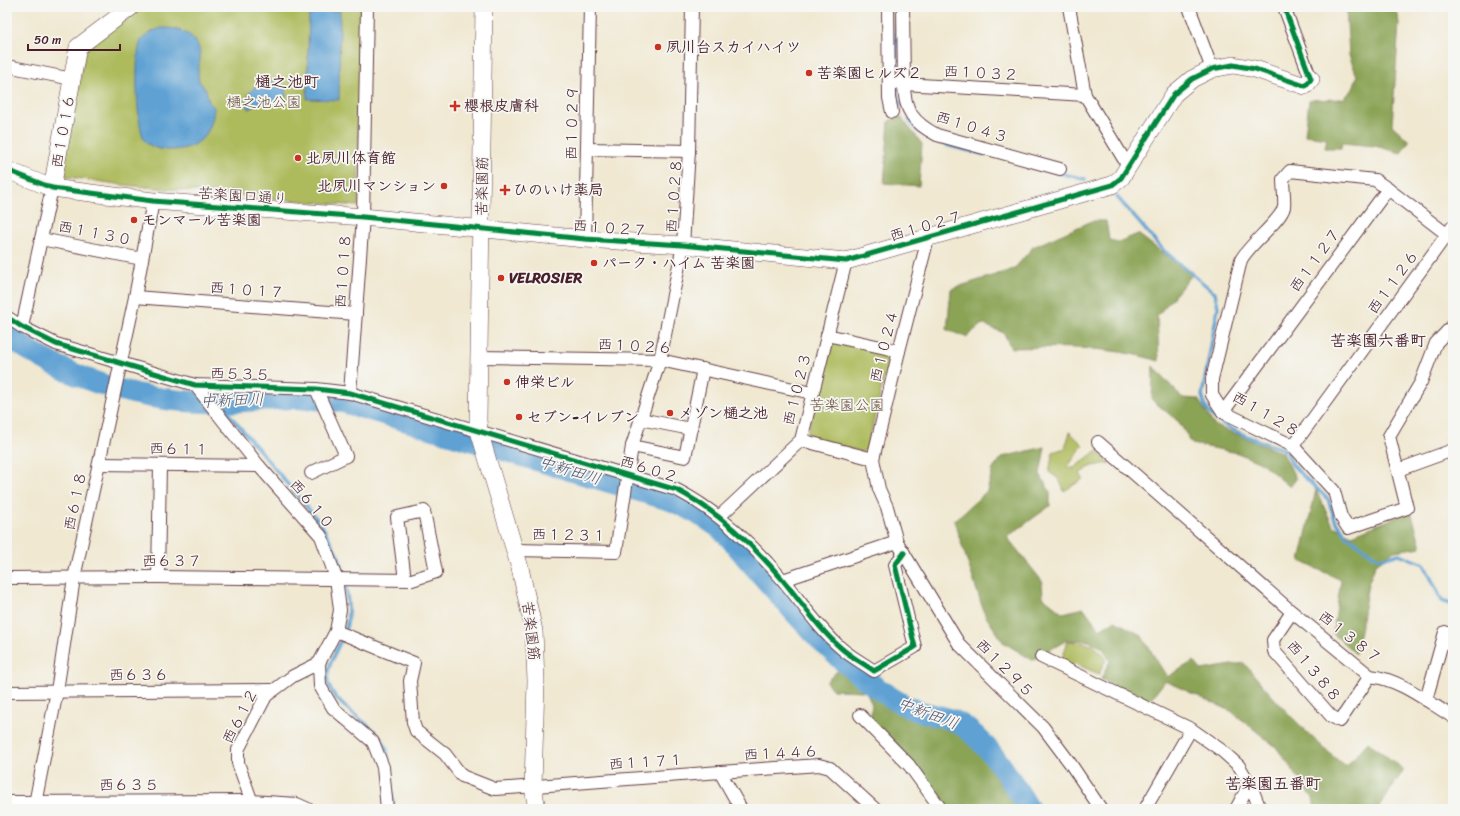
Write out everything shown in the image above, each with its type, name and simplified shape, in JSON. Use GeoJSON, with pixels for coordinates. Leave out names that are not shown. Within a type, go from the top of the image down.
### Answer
{"type":"FeatureCollection","features":[{"type":"Feature","properties":{"kind":"street","name":"西１０１６"},"geometry":{"type":"LineString","coordinates":[[22,327],[52,188],[78,46],[131,7]]}},
{"type":"Feature","properties":{"kind":"street","name":"西１０１８"},"geometry":{"type":"LineString","coordinates":[[350,392],[363,217],[367,7]]}},
{"type":"Feature","properties":{"kind":"street","name":"苦楽園筋"},"geometry":{"type":"LineString","coordinates":[[484,7],[478,357],[480,434],[514,550],[534,631],[536,681],[532,787],[537,809]]}},
{"type":"Feature","properties":{"kind":"street","name":"西１０２９"},"geometry":{"type":"LineString","coordinates":[[585,239],[590,7]]}},
{"type":"Feature","properties":{"kind":"street","name":"西１０２８"},"geometry":{"type":"LineString","coordinates":[[626,475],[632,446],[660,360],[682,244],[689,151],[692,7]]}},
{"type":"Feature","properties":{"kind":"street"},"geometry":{"type":"LineString","coordinates":[[888,7],[889,83],[892,112]]}},
{"type":"Feature","properties":{"kind":"street"},"geometry":{"type":"LineString","coordinates":[[903,7],[904,84]]}},
{"type":"Feature","properties":{"kind":"street"},"geometry":{"type":"LineString","coordinates":[[1069,7],[1085,95],[1128,166]]}},
{"type":"Feature","properties":{"kind":"street"},"geometry":{"type":"LineString","coordinates":[[1189,7],[1212,69]]}},
{"type":"Feature","properties":{"kind":"street"},"geometry":{"type":"LineString","coordinates":[[1284,7],[1311,79]]}},
{"type":"Feature","properties":{"kind":"street","name":"西１０２７"},"geometry":{"type":"LineString","coordinates":[[481,230],[585,239],[682,244],[846,261],[1112,185],[1121,178],[1174,94],[1192,79],[1212,69],[1234,65],[1255,69],[1305,86],[1311,79]]}},
{"type":"Feature","properties":{"kind":"street"},"geometry":{"type":"LineString","coordinates":[[7,66],[72,79]]}},
{"type":"Feature","properties":{"kind":"street","name":"西１０３２"},"geometry":{"type":"LineString","coordinates":[[889,83],[1085,95]]}},
{"type":"Feature","properties":{"kind":"street","name":"西１０４３"},"geometry":{"type":"LineString","coordinates":[[904,84],[904,100],[910,114],[922,127],[937,135],[1060,169]]}},
{"type":"Feature","properties":{"kind":"street"},"geometry":{"type":"LineString","coordinates":[[587,149],[689,151]]}},
{"type":"Feature","properties":{"kind":"street","name":"苦楽園口通り"},"geometry":{"type":"LineString","coordinates":[[7,170],[52,188],[153,200],[363,217],[481,230]]}},
{"type":"Feature","properties":{"kind":"street","name":"西１１２８"},"geometry":{"type":"LineString","coordinates":[[1388,189],[1375,180],[1290,171],[1283,179],[1284,208],[1277,219],[1246,250],[1240,260],[1212,379],[1212,396],[1223,412],[1294,446],[1334,491],[1341,517],[1348,528],[1407,508],[1389,436],[1421,382],[1436,343],[1453,325]]}},
{"type":"Feature","properties":{"kind":"street"},"geometry":{"type":"LineString","coordinates":[[1388,189],[1451,233]]}},
{"type":"Feature","properties":{"kind":"street","name":"西１１２７"},"geometry":{"type":"LineString","coordinates":[[1223,412],[1388,189]]}},
{"type":"Feature","properties":{"kind":"street","name":"西６１８"},"geometry":{"type":"LineString","coordinates":[[34,805],[57,692],[74,578],[121,364],[153,200]]}},
{"type":"Feature","properties":{"kind":"street","name":"西１１２６"},"geometry":{"type":"LineString","coordinates":[[1294,446],[1451,233]]}},
{"type":"Feature","properties":{"kind":"street","name":"西１０２４"},"geometry":{"type":"LineString","coordinates":[[873,459],[898,351],[928,238]]}},
{"type":"Feature","properties":{"kind":"street","name":"西１１３０"},"geometry":{"type":"LineString","coordinates":[[41,239],[142,259]]}},
{"type":"Feature","properties":{"kind":"street","name":"西１０２３"},"geometry":{"type":"LineString","coordinates":[[720,516],[801,440],[846,261]]}},
{"type":"Feature","properties":{"kind":"street","name":"西１０１７"},"geometry":{"type":"LineString","coordinates":[[135,297],[356,314]]}},
{"type":"Feature","properties":{"kind":"street","name":"西５３５"},"geometry":{"type":"LineString","coordinates":[[7,317],[22,327],[56,344],[195,385],[316,389],[350,392],[480,434]]}},
{"type":"Feature","properties":{"kind":"street"},"geometry":{"type":"LineString","coordinates":[[827,335],[898,351]]}},
{"type":"Feature","properties":{"kind":"street","name":"西１０２６"},"geometry":{"type":"LineString","coordinates":[[478,357],[660,360],[812,393]]}},
{"type":"Feature","properties":{"kind":"street"},"geometry":{"type":"LineString","coordinates":[[632,446],[685,457],[703,369]]}},
{"type":"Feature","properties":{"kind":"street","name":"西６１０"},"geometry":{"type":"LineString","coordinates":[[195,385],[259,466],[321,536],[341,578],[340,633],[319,663]]}},
{"type":"Feature","properties":{"kind":"street"},"geometry":{"type":"LineString","coordinates":[[310,473],[346,456],[316,389]]}},
{"type":"Feature","properties":{"kind":"street"},"geometry":{"type":"LineString","coordinates":[[640,419],[691,429]]}},
{"type":"Feature","properties":{"kind":"street","name":"西６０２"},"geometry":{"type":"LineString","coordinates":[[480,434],[677,490],[697,500],[720,516],[783,580],[809,615],[842,649],[874,670],[915,648],[895,564],[904,553]]}},
{"type":"Feature","properties":{"kind":"street"},"geometry":{"type":"LineString","coordinates":[[783,580],[897,542],[887,507],[879,490],[873,459],[801,440]]}},
{"type":"Feature","properties":{"kind":"street","name":"西１３８７"},"geometry":{"type":"LineString","coordinates":[[1098,442],[1292,612],[1370,676],[1383,677],[1453,716]]}},
{"type":"Feature","properties":{"kind":"street"},"geometry":{"type":"LineString","coordinates":[[1398,470],[1453,450]]}},
{"type":"Feature","properties":{"kind":"street","name":"西６１１"},"geometry":{"type":"LineString","coordinates":[[99,464],[259,466]]}},
{"type":"Feature","properties":{"kind":"street"},"geometry":{"type":"LineString","coordinates":[[158,577],[160,465]]}},
{"type":"Feature","properties":{"kind":"street","name":"西１２３１"},"geometry":{"type":"LineString","coordinates":[[514,550],[616,552],[626,475]]}},
{"type":"Feature","properties":{"kind":"street","name":"西６３７"},"geometry":{"type":"LineString","coordinates":[[7,578],[158,577],[341,578],[405,580],[412,580],[436,572],[424,511],[397,517],[405,580]]}},
{"type":"Feature","properties":{"kind":"street","name":"西１２９５"},"geometry":{"type":"LineString","coordinates":[[897,542],[959,644],[1043,727],[1070,763],[1101,809]]}},
{"type":"Feature","properties":{"kind":"street","name":"西１３８８"},"geometry":{"type":"LineString","coordinates":[[1292,612],[1273,640],[1274,651],[1331,716],[1340,721],[1370,676]]}},
{"type":"Feature","properties":{"kind":"street"},"geometry":{"type":"LineString","coordinates":[[1426,700],[1445,632]]}},
{"type":"Feature","properties":{"kind":"street","name":"西１１７１"},"geometry":{"type":"LineString","coordinates":[[340,633],[414,663],[410,681],[412,722],[416,731],[445,754],[462,776],[496,789],[720,772]]}},
{"type":"Feature","properties":{"kind":"street"},"geometry":{"type":"LineString","coordinates":[[1040,657],[1191,729],[1221,750],[1239,766],[1250,783],[1260,809]]}},
{"type":"Feature","properties":{"kind":"street"},"geometry":{"type":"LineString","coordinates":[[319,663],[320,686],[333,708],[374,742],[383,767],[385,808]]}},
{"type":"Feature","properties":{"kind":"street","name":"西６１２"},"geometry":{"type":"LineString","coordinates":[[253,805],[238,763],[238,750],[266,696],[272,690],[319,663]]}},
{"type":"Feature","properties":{"kind":"street","name":"西６３６"},"geometry":{"type":"LineString","coordinates":[[7,692],[272,690]]}},
{"type":"Feature","properties":{"kind":"street"},"geometry":{"type":"LineString","coordinates":[[860,715],[909,765],[941,809]]}},
{"type":"Feature","properties":{"kind":"street"},"geometry":{"type":"LineString","coordinates":[[1145,809],[1191,729]]}},
{"type":"Feature","properties":{"kind":"street","name":"西１４４６"},"geometry":{"type":"LineString","coordinates":[[720,772],[819,765],[830,768],[875,809]]}},
{"type":"Feature","properties":{"kind":"street"},"geometry":{"type":"LineString","coordinates":[[720,772],[741,809]]}},
{"type":"Feature","properties":{"kind":"street"},"geometry":{"type":"LineString","coordinates":[[1236,809],[1250,783]]}},
{"type":"Feature","properties":{"kind":"street","name":"西６３５"},"geometry":{"type":"LineString","coordinates":[[7,802],[34,805],[297,804],[308,809]]}},
{"type":"Feature","properties":{"kind":"green space","name":"樋之池公園"},"geometry":{"type":"Polygon","coordinates":[[[143,7],[361,7],[358,206],[124,185],[61,176],[86,48],[143,7]]]}},
{"type":"Feature","properties":{"kind":"green space"},"geometry":{"type":"Polygon","coordinates":[[[1346,7],[1397,7],[1399,24],[1392,125],[1409,141],[1401,153],[1375,146],[1342,143],[1341,148],[1325,148],[1327,138],[1305,135],[1309,100],[1343,99],[1353,89],[1357,76],[1349,55],[1346,7]]]}},
{"type":"Feature","properties":{"kind":"green space"},"geometry":{"type":"Polygon","coordinates":[[[901,117],[922,144],[919,186],[884,183],[889,121],[901,117]]]}},
{"type":"Feature","properties":{"kind":"green space"},"geometry":{"type":"Polygon","coordinates":[[[1092,221],[1106,221],[1109,240],[1118,242],[1138,234],[1192,275],[1157,316],[1159,361],[1122,352],[1086,348],[1011,348],[1004,333],[982,324],[966,337],[947,330],[951,289],[1014,269],[1033,247],[1092,221]]]}},
{"type":"Feature","properties":{"kind":"green space","name":"苦楽園公園"},"geometry":{"type":"Polygon","coordinates":[[[837,341],[887,353],[889,357],[867,449],[862,452],[811,439],[807,434],[832,344],[837,341]]]}},
{"type":"Feature","properties":{"kind":"green space"},"geometry":{"type":"Polygon","coordinates":[[[1153,366],[1182,398],[1198,399],[1214,425],[1283,453],[1296,479],[1290,487],[1263,464],[1238,453],[1192,444],[1179,422],[1152,400],[1153,366]]]}},
{"type":"Feature","properties":{"kind":"green space"},"geometry":{"type":"Polygon","coordinates":[[[1070,432],[1083,445],[1067,468],[1074,468],[1096,451],[1110,463],[1092,466],[1080,473],[1083,479],[1064,491],[1059,479],[1049,472],[1053,452],[1065,448],[1070,432]]]}},
{"type":"Feature","properties":{"kind":"green space"},"geometry":{"type":"Polygon","coordinates":[[[1045,447],[1040,474],[1050,492],[1050,506],[1007,537],[1042,581],[1043,597],[1063,613],[1084,608],[1099,629],[1115,621],[1141,635],[1167,677],[1194,661],[1201,670],[1244,663],[1292,718],[1346,767],[1368,742],[1404,770],[1377,809],[1315,809],[1313,798],[1276,747],[1231,711],[1165,681],[1148,703],[1101,679],[1110,661],[1103,648],[1089,641],[1067,640],[1032,660],[1003,642],[985,615],[954,521],[987,491],[993,469],[1002,457],[1045,447]]]}},
{"type":"Feature","properties":{"kind":"green space"},"geometry":{"type":"Polygon","coordinates":[[[1316,490],[1333,526],[1352,535],[1411,511],[1421,547],[1394,551],[1376,564],[1368,584],[1356,654],[1333,634],[1341,580],[1300,561],[1316,490]]]}},
{"type":"Feature","properties":{"kind":"green space"},"geometry":{"type":"Polygon","coordinates":[[[1068,641],[1080,642],[1095,647],[1099,650],[1106,659],[1099,674],[1074,663],[1071,669],[1060,665],[1068,641]]]}},
{"type":"Feature","properties":{"kind":"green space"},"geometry":{"type":"Polygon","coordinates":[[[842,666],[886,702],[914,719],[955,727],[966,734],[1018,809],[945,809],[869,722],[872,704],[866,691],[833,690],[826,682],[842,666]]]}},
{"type":"Feature","properties":{"kind":"water"},"geometry":{"type":"Polygon","coordinates":[[[309,11],[340,11],[339,100],[307,99],[309,11]]]}},
{"type":"Feature","properties":{"kind":"water"},"geometry":{"type":"Polygon","coordinates":[[[161,28],[182,31],[194,39],[200,51],[198,73],[199,81],[206,90],[209,102],[214,107],[210,126],[201,140],[186,148],[177,150],[155,148],[145,141],[142,134],[138,108],[137,60],[141,41],[145,36],[161,28]]]}},
{"type":"Feature","properties":{"kind":"water"},"geometry":{"type":"Polygon","coordinates":[[[265,81],[277,82],[283,86],[286,92],[286,97],[280,102],[261,102],[249,109],[246,102],[248,95],[255,87],[265,81]]]}},
{"type":"Feature","properties":{"kind":"waterway"},"geometry":{"type":"LineString","coordinates":[[896,7],[897,94],[901,106]]}},
{"type":"Feature","properties":{"kind":"waterway"},"geometry":{"type":"LineString","coordinates":[[909,120],[924,135],[934,140],[987,155]]}},
{"type":"Feature","properties":{"kind":"waterway"},"geometry":{"type":"LineString","coordinates":[[1059,173],[1085,179]]}},
{"type":"Feature","properties":{"kind":"waterway"},"geometry":{"type":"LineString","coordinates":[[1117,197],[1163,250],[1215,293],[1218,307],[1202,396],[1205,407],[1212,416],[1231,429],[1286,450],[1292,464],[1328,499],[1335,520],[1346,535],[1377,558],[1399,554],[1424,564],[1442,601],[1453,605]]}},
{"type":"Feature","properties":{"kind":"waterway","name":"中新田川"},"geometry":{"type":"LineString","coordinates":[[7,335],[30,351],[81,377],[135,394],[191,402],[228,402],[292,398],[340,401],[673,501],[705,518],[722,530],[814,633],[862,677],[899,702],[915,710],[955,721],[976,736],[1001,766],[1029,809]]}},
{"type":"Feature","properties":{"kind":"waterway"},"geometry":{"type":"LineString","coordinates":[[219,402],[321,524],[339,557],[344,576]]}},
{"type":"Feature","properties":{"kind":"waterway"},"geometry":{"type":"LineString","coordinates":[[345,582],[348,620],[343,637],[330,664],[327,677],[328,683],[338,700],[379,736],[386,747],[388,766]]}},
{"type":"Feature","properties":{"kind":"waterway"},"geometry":{"type":"LineString","coordinates":[[392,794],[394,809]]}},
{"type":"Feature","properties":{"kind":"cycle path"},"geometry":{"type":"LineString","coordinates":[[7,170],[52,188],[153,201],[363,217],[585,239],[683,245],[846,261],[1112,185],[1121,178],[1174,94],[1192,79],[1212,69],[1233,65],[1255,69],[1305,86],[1311,79],[1284,7]]}},
{"type":"Feature","properties":{"kind":"cycle path"},"geometry":{"type":"LineString","coordinates":[[7,317],[22,327],[56,344],[195,385],[316,389],[350,393],[677,490],[692,498],[734,529],[771,566],[817,624],[841,648],[874,671],[915,647],[895,565],[904,553]]}},
{"type":"Feature","properties":{"kind":"place","name":"夙川台スカイハイツ"},"geometry":{"type":"Point","coordinates":[658,47]}},
{"type":"Feature","properties":{"kind":"place","name":"苦楽園ヒルズ２"},"geometry":{"type":"Point","coordinates":[809,73]}},
{"type":"Feature","properties":{"kind":"place","name":"櫻根皮膚科"},"geometry":{"type":"Point","coordinates":[455,106]}},
{"type":"Feature","properties":{"kind":"place","name":"北夙川体育館"},"geometry":{"type":"Point","coordinates":[298,158]}},
{"type":"Feature","properties":{"kind":"place","name":"北夙川マンション"},"geometry":{"type":"Point","coordinates":[444,186]}},
{"type":"Feature","properties":{"kind":"place","name":"ひのいけ薬局"},"geometry":{"type":"Point","coordinates":[505,190]}},
{"type":"Feature","properties":{"kind":"place","name":"モンマール苦楽園"},"geometry":{"type":"Point","coordinates":[134,220]}},
{"type":"Feature","properties":{"kind":"place","name":"パーク・ハイム 苦楽園"},"geometry":{"type":"Point","coordinates":[594,263]}},
{"type":"Feature","properties":{"kind":"place","name":"VELROSIER"},"geometry":{"type":"Point","coordinates":[501,278]}},
{"type":"Feature","properties":{"kind":"place","name":"伸栄ビル"},"geometry":{"type":"Point","coordinates":[507,382]}},
{"type":"Feature","properties":{"kind":"place","name":"メゾン樋之池"},"geometry":{"type":"Point","coordinates":[670,413]}},
{"type":"Feature","properties":{"kind":"place","name":"セブン-イレブン"},"geometry":{"type":"Point","coordinates":[519,417]}},
{"type":"Feature","properties":{"kind":"district","name":"樋之池町"},"geometry":{"type":"Point","coordinates":[287,81]}},
{"type":"Feature","properties":{"kind":"district","name":"苦楽園六番町"},"geometry":{"type":"Point","coordinates":[1378,340]}},
{"type":"Feature","properties":{"kind":"district","name":"苦楽園五番町"},"geometry":{"type":"Point","coordinates":[1273,783]}}]}
